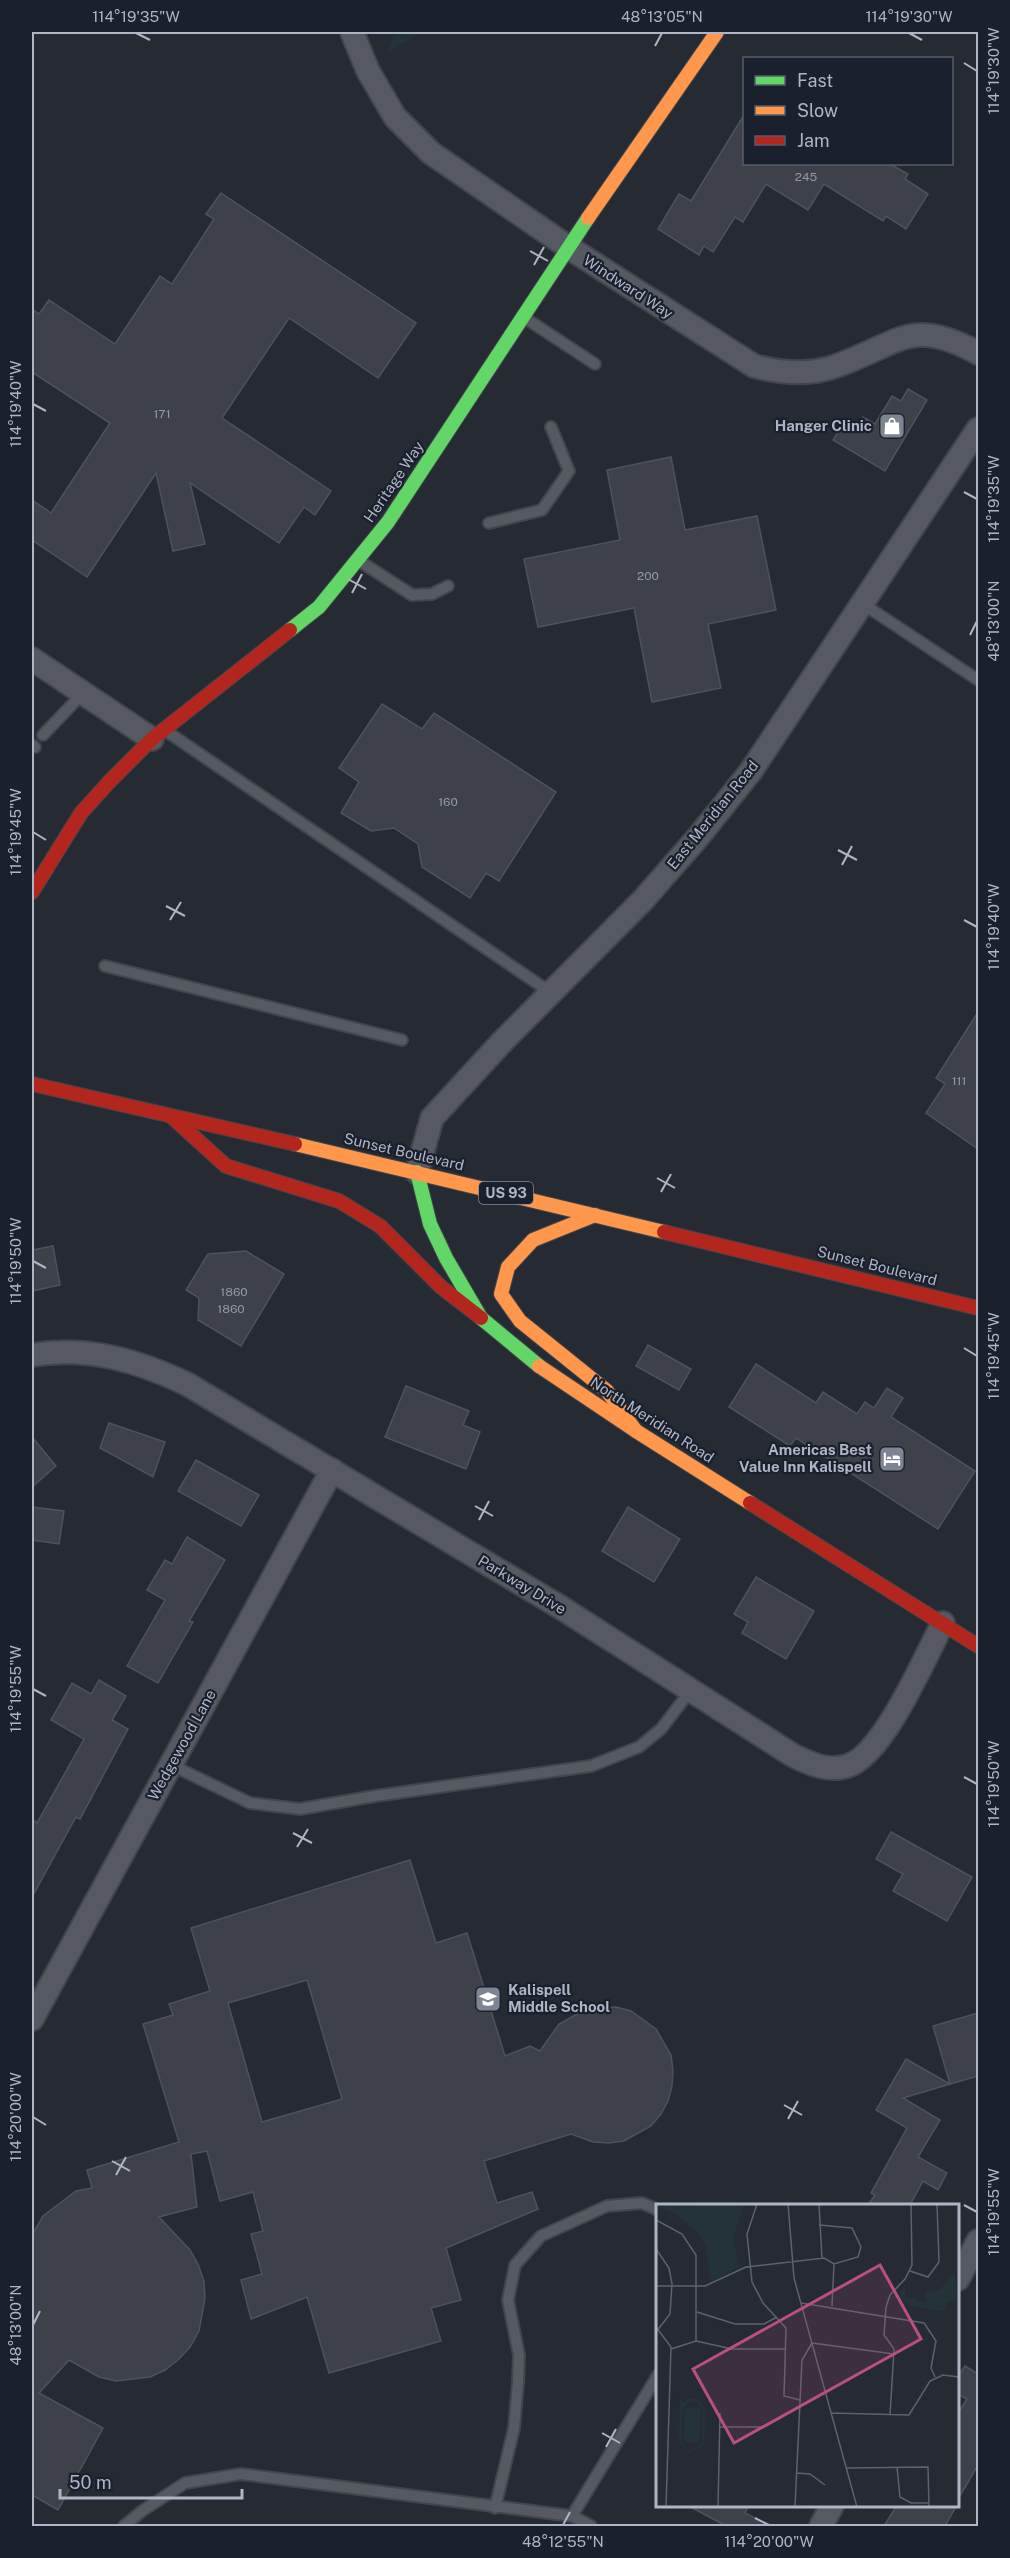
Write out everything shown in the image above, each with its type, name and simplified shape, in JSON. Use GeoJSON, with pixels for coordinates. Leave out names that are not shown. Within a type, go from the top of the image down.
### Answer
{"type":"FeatureCollection","features":[{"type":"Feature","properties":{"kind":"main road","name":"Heritage Way"},"geometry":{"type":"LineString","coordinates":[[34,883],[81,813],[158,735],[320,607],[358,560],[388,522],[568,247],[717,32]]}},
{"type":"Feature","properties":{"kind":"main road","name":"Sunset Boulevard"},"geometry":{"type":"LineString","coordinates":[[32,1084],[417,1172],[978,1308]]}},
{"type":"Feature","properties":{"kind":"main road"},"geometry":{"type":"LineString","coordinates":[[171,1116],[226,1167],[339,1201],[380,1226],[441,1287],[480,1318]]}},
{"type":"Feature","properties":{"kind":"main road","name":"North Meridian Road"},"geometry":{"type":"LineString","coordinates":[[417,1172],[430,1224],[446,1258],[480,1318],[542,1368],[636,1431],[978,1646]]}},
{"type":"Feature","properties":{"kind":"main road"},"geometry":{"type":"LineString","coordinates":[[595,1215],[533,1240],[508,1267],[501,1294],[520,1321],[608,1391],[636,1431]]}},
{"type":"Feature","properties":{"kind":"street","name":"Windward Way"},"geometry":{"type":"LineString","coordinates":[[352,32],[368,71],[395,117],[431,153],[568,247],[754,366],[787,374],[834,367],[906,335],[932,335],[956,341],[978,353]]}},
{"type":"Feature","properties":{"kind":"street","name":"East Meridian Road"},"geometry":{"type":"LineString","coordinates":[[417,1172],[432,1118],[550,992],[643,900],[699,836],[751,771],[978,429]]}},
{"type":"Feature","properties":{"kind":"street"},"geometry":{"type":"LineString","coordinates":[[32,659],[84,693],[158,735]]}},
{"type":"Feature","properties":{"kind":"street","name":"Parkway Drive"},"geometry":{"type":"LineString","coordinates":[[32,1355],[75,1351],[103,1354],[159,1370],[187,1383],[560,1607],[794,1756],[817,1766],[847,1767],[859,1761],[870,1751],[888,1727],[943,1623]]}},
{"type":"Feature","properties":{"kind":"street","name":"Wedgewood Lane"},"geometry":{"type":"LineString","coordinates":[[32,2019],[332,1470]]}},
{"type":"Feature","properties":{"kind":"street"},"geometry":{"type":"LineString","coordinates":[[959,2275],[978,2241]]}},
{"type":"Feature","properties":{"kind":"street"},"geometry":{"type":"LineString","coordinates":[[821,2526],[831,2507]]}},
{"type":"Feature","properties":{"kind":"lane"},"geometry":{"type":"LineString","coordinates":[[523,316],[595,364]]}},
{"type":"Feature","properties":{"kind":"lane"},"geometry":{"type":"LineString","coordinates":[[489,523],[542,510],[568,471],[551,428]]}},
{"type":"Feature","properties":{"kind":"lane"},"geometry":{"type":"LineString","coordinates":[[358,560],[412,595],[432,594],[448,586]]}},
{"type":"Feature","properties":{"kind":"lane"},"geometry":{"type":"LineString","coordinates":[[863,604],[978,680]]}},
{"type":"Feature","properties":{"kind":"lane"},"geometry":{"type":"LineString","coordinates":[[43,735],[84,693]]}},
{"type":"Feature","properties":{"kind":"lane"},"geometry":{"type":"LineString","coordinates":[[158,735],[550,992]]}},
{"type":"Feature","properties":{"kind":"lane"},"geometry":{"type":"LineString","coordinates":[[105,966],[402,1040]]}},
{"type":"Feature","properties":{"kind":"lane"},"geometry":{"type":"LineString","coordinates":[[171,1765],[250,1803],[300,1809],[375,1796],[591,1766],[639,1747],[661,1729],[691,1690]]}},
{"type":"Feature","properties":{"kind":"lane"},"geometry":{"type":"LineString","coordinates":[[495,2508],[514,2428],[517,2394],[519,2355],[508,2300],[516,2265],[541,2236],[607,2206],[642,2203],[656,2210]]}},
{"type":"Feature","properties":{"kind":"lane"},"geometry":{"type":"LineString","coordinates":[[573,2516],[656,2377]]}},
{"type":"Feature","properties":{"kind":"lane"},"geometry":{"type":"LineString","coordinates":[[124,2526],[142,2511],[185,2483],[241,2474],[495,2508],[573,2516],[591,2526]]}},
{"type":"Feature","properties":{"kind":"shaded area"},"geometry":{"type":"Polygon","coordinates":[[[394,32],[422,32],[388,52],[394,32]]]}},
{"type":"Feature","properties":{"kind":"building"},"geometry":{"type":"Polygon","coordinates":[[[743,117],[743,165],[892,165],[908,174],[905,179],[928,194],[906,229],[886,216],[883,221],[824,184],[808,210],[766,184],[743,222],[735,217],[713,252],[704,246],[699,255],[658,229],[679,194],[691,201],[743,117]]]}},
{"type":"Feature","properties":{"kind":"building"},"geometry":{"type":"Polygon","coordinates":[[[221,193],[416,323],[378,378],[289,318],[222,418],[331,491],[315,515],[304,507],[279,543],[190,483],[205,544],[173,551],[156,473],[87,577],[32,540],[32,500],[51,513],[110,423],[32,372],[32,309],[39,314],[49,300],[115,344],[160,276],[172,284],[214,219],[206,214],[221,193]]]}},
{"type":"Feature","properties":{"kind":"building"},"geometry":{"type":"Polygon","coordinates":[[[908,389],[927,400],[885,471],[833,440],[843,424],[849,427],[852,422],[858,425],[863,417],[875,424],[892,396],[901,401],[908,389]]]}},
{"type":"Feature","properties":{"kind":"building"},"geometry":{"type":"Polygon","coordinates":[[[671,457],[685,530],[757,516],[776,610],[708,624],[721,688],[652,702],[634,608],[538,627],[524,559],[620,540],[607,470],[671,457]]]}},
{"type":"Feature","properties":{"kind":"building"},"geometry":{"type":"Polygon","coordinates":[[[382,704],[422,729],[434,713],[556,792],[499,881],[486,873],[470,898],[422,867],[418,844],[394,828],[371,831],[341,813],[359,782],[339,768],[382,704]]]}},
{"type":"Feature","properties":{"kind":"building"},"geometry":{"type":"Polygon","coordinates":[[[978,1012],[978,1149],[926,1113],[945,1084],[936,1078],[978,1012]]]}},
{"type":"Feature","properties":{"kind":"building"},"geometry":{"type":"Polygon","coordinates":[[[53,1246],[60,1285],[32,1291],[32,1250],[53,1246]]]}},
{"type":"Feature","properties":{"kind":"building"},"geometry":{"type":"Polygon","coordinates":[[[246,1251],[284,1274],[241,1346],[198,1320],[199,1298],[186,1290],[208,1254],[246,1251]]]}},
{"type":"Feature","properties":{"kind":"building"},"geometry":{"type":"Polygon","coordinates":[[[648,1345],[691,1369],[679,1390],[636,1366],[648,1345]]]}},
{"type":"Feature","properties":{"kind":"building","name":"Americas Best Value Inn Kalispell"},"geometry":{"type":"Polygon","coordinates":[[[756,1364],[816,1403],[823,1392],[857,1414],[865,1402],[874,1408],[887,1388],[903,1398],[891,1417],[975,1471],[938,1529],[796,1438],[790,1446],[729,1407],[756,1364]]]}},
{"type":"Feature","properties":{"kind":"building"},"geometry":{"type":"Polygon","coordinates":[[[406,1386],[469,1411],[463,1425],[480,1432],[466,1469],[385,1437],[406,1386]]]}},
{"type":"Feature","properties":{"kind":"building"},"geometry":{"type":"Polygon","coordinates":[[[109,1423],[165,1442],[153,1477],[100,1448],[109,1423]]]}},
{"type":"Feature","properties":{"kind":"building"},"geometry":{"type":"Polygon","coordinates":[[[32,1437],[56,1466],[32,1487],[32,1437]]]}},
{"type":"Feature","properties":{"kind":"building"},"geometry":{"type":"Polygon","coordinates":[[[196,1460],[259,1495],[241,1526],[178,1491],[196,1460]]]}},
{"type":"Feature","properties":{"kind":"building"},"geometry":{"type":"Polygon","coordinates":[[[32,1507],[64,1511],[59,1544],[32,1540],[32,1507]]]}},
{"type":"Feature","properties":{"kind":"building"},"geometry":{"type":"Polygon","coordinates":[[[628,1507],[680,1539],[654,1582],[602,1551],[628,1507]]]}},
{"type":"Feature","properties":{"kind":"building"},"geometry":{"type":"Polygon","coordinates":[[[187,1537],[225,1560],[189,1621],[193,1622],[158,1683],[127,1666],[165,1600],[147,1590],[165,1560],[172,1564],[187,1537]]]}},
{"type":"Feature","properties":{"kind":"building"},"geometry":{"type":"Polygon","coordinates":[[[756,1577],[814,1611],[786,1659],[742,1633],[748,1622],[734,1614],[756,1577]]]}},
{"type":"Feature","properties":{"kind":"building"},"geometry":{"type":"Polygon","coordinates":[[[99,1680],[126,1696],[112,1720],[128,1729],[80,1819],[76,1817],[32,1897],[32,1819],[37,1823],[84,1739],[51,1720],[72,1683],[91,1694],[99,1680]]]}},
{"type":"Feature","properties":{"kind":"building"},"geometry":{"type":"Polygon","coordinates":[[[891,1832],[972,1877],[947,1921],[893,1891],[903,1874],[876,1859],[891,1832]]]}},
{"type":"Feature","properties":{"kind":"building"},"geometry":{"type":"Polygon","coordinates":[[[410,1860],[436,1943],[467,1933],[505,2056],[530,2046],[540,2051],[559,2024],[586,2009],[616,2007],[631,2011],[656,2029],[671,2055],[672,2086],[668,2101],[651,2126],[624,2141],[593,2142],[571,2134],[484,2161],[497,2203],[532,2192],[538,2209],[446,2248],[461,2300],[431,2308],[441,2341],[329,2373],[307,2297],[251,2319],[241,2280],[262,2274],[251,2234],[263,2231],[253,2192],[220,2201],[207,2151],[191,2154],[197,2207],[159,2217],[190,2250],[204,2281],[205,2298],[199,2331],[190,2347],[179,2359],[165,2370],[150,2377],[116,2381],[99,2377],[69,2360],[39,2393],[103,2428],[58,2510],[32,2495],[32,2235],[43,2216],[76,2191],[92,2188],[87,2170],[179,2142],[143,2024],[173,2015],[169,2004],[210,1991],[191,1928],[410,1860]],[[307,1980],[228,2003],[262,2122],[342,2099],[307,1980]]]}},
{"type":"Feature","properties":{"kind":"building"},"geometry":{"type":"Polygon","coordinates":[[[978,2013],[978,2076],[950,2084],[933,2026],[978,2013]]]}},
{"type":"Feature","properties":{"kind":"building"},"geometry":{"type":"Polygon","coordinates":[[[906,2059],[950,2084],[903,2098],[940,2120],[918,2157],[947,2173],[938,2190],[923,2181],[911,2204],[869,2204],[875,2195],[871,2193],[907,2128],[876,2110],[906,2059]]]}},
{"type":"Feature","properties":{"kind":"building"},"geometry":{"type":"Polygon","coordinates":[[[965,2366],[978,2374],[978,2465],[959,2498],[959,2412],[967,2399],[959,2395],[959,2375],[965,2366]]]}},
{"type":"Feature","properties":{"kind":"building"},"geometry":{"type":"Polygon","coordinates":[[[691,2507],[748,2507],[745,2513],[770,2526],[726,2526],[691,2507]]]}},
{"type":"Feature","properties":{"kind":"building"},"geometry":{"type":"Polygon","coordinates":[[[896,2507],[956,2507],[945,2526],[884,2526],[896,2507]]]}},
{"type":"Feature","properties":{"kind":"traffic: fast"},"geometry":{"type":"LineString","coordinates":[[290,630],[319,607],[388,522],[588,218]]}},
{"type":"Feature","properties":{"kind":"traffic: fast"},"geometry":{"type":"LineString","coordinates":[[417,1172],[430,1224],[446,1258],[481,1318],[539,1366]]}},
{"type":"Feature","properties":{"kind":"traffic: slow"},"geometry":{"type":"LineString","coordinates":[[588,218],[717,32]]}},
{"type":"Feature","properties":{"kind":"traffic: slow"},"geometry":{"type":"LineString","coordinates":[[295,1144],[664,1232]]}},
{"type":"Feature","properties":{"kind":"traffic: slow"},"geometry":{"type":"LineString","coordinates":[[595,1215],[533,1240],[508,1267],[501,1294],[520,1321],[607,1391],[636,1431]]}},
{"type":"Feature","properties":{"kind":"traffic: slow"},"geometry":{"type":"LineString","coordinates":[[539,1366],[750,1503]]}},
{"type":"Feature","properties":{"kind":"traffic: jam"},"geometry":{"type":"LineString","coordinates":[[32,892],[81,813],[110,781],[152,739],[290,630]]}},
{"type":"Feature","properties":{"kind":"traffic: jam"},"geometry":{"type":"LineString","coordinates":[[32,1084],[295,1144]]}},
{"type":"Feature","properties":{"kind":"traffic: jam"},"geometry":{"type":"LineString","coordinates":[[172,1117],[226,1166],[339,1201],[380,1226],[441,1287],[481,1318]]}},
{"type":"Feature","properties":{"kind":"traffic: jam"},"geometry":{"type":"LineString","coordinates":[[664,1232],[978,1308]]}},
{"type":"Feature","properties":{"kind":"traffic: jam"},"geometry":{"type":"LineString","coordinates":[[750,1503],[978,1646]]}},
{"type":"Feature","properties":{"kind":"place","name":"Hanger Clinic"},"geometry":{"type":"Point","coordinates":[892,426]}},
{"type":"Feature","properties":{"kind":"place","name":"Americas Best Value Inn Kalispell"},"geometry":{"type":"Point","coordinates":[892,1459]}},
{"type":"Feature","properties":{"kind":"place","name":"Kalispell Middle School"},"geometry":{"type":"Point","coordinates":[488,1999]}}]}
